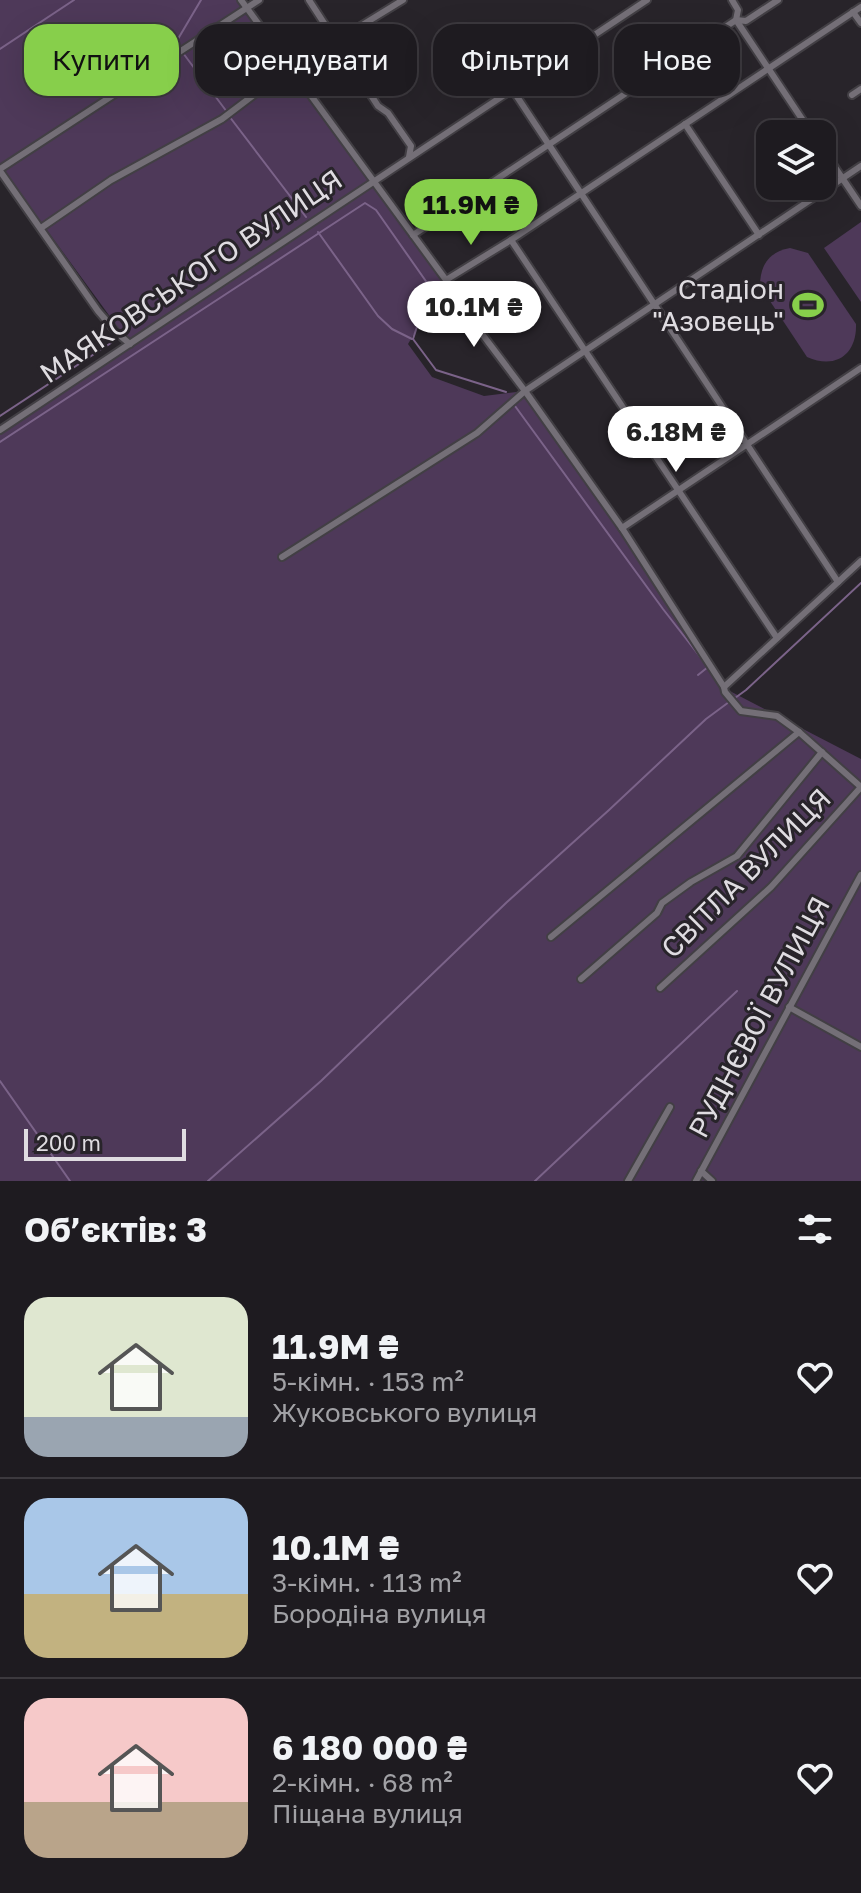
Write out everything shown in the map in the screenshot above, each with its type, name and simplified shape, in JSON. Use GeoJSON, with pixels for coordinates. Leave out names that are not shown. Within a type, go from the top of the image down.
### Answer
{"type":"FeatureCollection","features":[{"type":"Feature","properties":{"kind":"street"},"geometry":{"type":"LineString","coordinates":[[130,344],[98,311],[0,170],[244,3],[259,0]]}},
{"type":"Feature","properties":{"kind":"street"},"geometry":{"type":"LineString","coordinates":[[309,0],[325,24]]}},
{"type":"Feature","properties":{"kind":"street"},"geometry":{"type":"LineString","coordinates":[[365,24],[403,0]]}},
{"type":"Feature","properties":{"kind":"street","name":"МАЯКОВСЬКОГО ВУЛИЦЯ"},"geometry":{"type":"LineString","coordinates":[[598,32],[647,0]]}},
{"type":"Feature","properties":{"kind":"street"},"geometry":{"type":"LineString","coordinates":[[732,0],[738,10],[736,20],[803,120]]}},
{"type":"Feature","properties":{"kind":"street"},"geometry":{"type":"LineString","coordinates":[[413,235],[736,20],[746,21],[778,0]]}},
{"type":"Feature","properties":{"kind":"street"},"geometry":{"type":"LineString","coordinates":[[244,3],[259,24]]}},
{"type":"Feature","properties":{"kind":"street"},"geometry":{"type":"LineString","coordinates":[[446,280],[861,7]]}},
{"type":"Feature","properties":{"kind":"street"},"geometry":{"type":"LineString","coordinates":[[853,12],[861,23]]}},
{"type":"Feature","properties":{"kind":"street"},"geometry":{"type":"LineString","coordinates":[[852,95],[861,89]]}},
{"type":"Feature","properties":{"kind":"street"},"geometry":{"type":"LineString","coordinates":[[41,228],[111,180],[222,119],[252,96]]}},
{"type":"Feature","properties":{"kind":"street"},"geometry":{"type":"LineString","coordinates":[[312,96],[622,528],[741,711],[777,716],[861,787]]}},
{"type":"Feature","properties":{"kind":"street"},"geometry":{"type":"LineString","coordinates":[[372,96],[411,146],[409,157]]}},
{"type":"Feature","properties":{"kind":"street","name":"МАЯКОВСЬКОГО ВУЛИЦЯ"},"geometry":{"type":"LineString","coordinates":[[0,430],[501,96]]}},
{"type":"Feature","properties":{"kind":"street"},"geometry":{"type":"LineString","coordinates":[[517,96],[838,582]]}},
{"type":"Feature","properties":{"kind":"street"},"geometry":{"type":"LineString","coordinates":[[685,124],[759,235]]}},
{"type":"Feature","properties":{"kind":"street"},"geometry":{"type":"LineString","coordinates":[[282,557],[477,433],[525,391],[861,166]]}},
{"type":"Feature","properties":{"kind":"street"},"geometry":{"type":"LineString","coordinates":[[836,170],[861,206]]}},
{"type":"Feature","properties":{"kind":"street"},"geometry":{"type":"LineString","coordinates":[[511,240],[777,638]]}},
{"type":"Feature","properties":{"kind":"street"},"geometry":{"type":"LineString","coordinates":[[622,528],[861,368]]}},
{"type":"Feature","properties":{"kind":"street"},"geometry":{"type":"LineString","coordinates":[[725,689],[861,561]]}},
{"type":"Feature","properties":{"kind":"street"},"geometry":{"type":"LineString","coordinates":[[551,937],[799,732]]}},
{"type":"Feature","properties":{"kind":"street"},"geometry":{"type":"LineString","coordinates":[[581,979],[657,913],[662,903],[737,856],[822,752]]}},
{"type":"Feature","properties":{"kind":"street","name":"СВІТЛА ВУЛИЦЯ"},"geometry":{"type":"LineString","coordinates":[[660,988],[771,887],[861,787]]}},
{"type":"Feature","properties":{"kind":"street","name":"РУДНЄВОЇ ВУЛИЦЯ"},"geometry":{"type":"LineString","coordinates":[[696,1181],[861,875]]}},
{"type":"Feature","properties":{"kind":"street"},"geometry":{"type":"LineString","coordinates":[[789,1007],[861,1047]]}},
{"type":"Feature","properties":{"kind":"street"},"geometry":{"type":"LineString","coordinates":[[628,1181],[670,1107]]}},
{"type":"Feature","properties":{"kind":"street"},"geometry":{"type":"LineString","coordinates":[[701,1171],[712,1181]]}},
{"type":"Feature","properties":{"kind":"shaded area"},"geometry":{"type":"Polygon","coordinates":[[[0,0],[241,0],[259,24],[195,24],[195,96],[311,96],[446,280],[408,344],[432,377],[484,396],[525,391],[622,528],[722,687],[861,759],[861,1181],[0,1181],[0,431],[130,344],[0,166],[0,0]]]}},
{"type":"Feature","properties":{"kind":"shaded area"},"geometry":{"type":"Polygon","coordinates":[[[861,222],[861,302],[824,248],[861,222]]]}},
{"type":"Feature","properties":{"kind":"shaded area","name":"Стадіон \"Азовець\""},"geometry":{"type":"Polygon","coordinates":[[[790,248],[808,253],[856,324],[853,344],[843,357],[827,362],[807,357],[760,286],[767,261],[776,253],[790,248]]]}},
{"type":"Feature","properties":{"kind":"waterway"},"geometry":{"type":"LineString","coordinates":[[0,49],[74,0]]}},
{"type":"Feature","properties":{"kind":"waterway"},"geometry":{"type":"LineString","coordinates":[[179,37],[201,0]]}},
{"type":"Feature","properties":{"kind":"waterway"},"geometry":{"type":"LineString","coordinates":[[183,53],[227,112]]}},
{"type":"Feature","properties":{"kind":"waterway"},"geometry":{"type":"LineString","coordinates":[[229,116],[306,217]]}},
{"type":"Feature","properties":{"kind":"waterway"},"geometry":{"type":"LineString","coordinates":[[0,442],[365,203],[376,210],[430,287],[413,339],[436,370],[506,392]]}},
{"type":"Feature","properties":{"kind":"waterway"},"geometry":{"type":"LineString","coordinates":[[318,232],[378,316],[392,329],[412,339]]}},
{"type":"Feature","properties":{"kind":"waterway"},"geometry":{"type":"LineString","coordinates":[[0,416],[114,341]]}},
{"type":"Feature","properties":{"kind":"waterway"},"geometry":{"type":"LineString","coordinates":[[515,406],[708,667],[698,675]]}},
{"type":"Feature","properties":{"kind":"waterway"},"geometry":{"type":"LineString","coordinates":[[735,698],[861,583]]}},
{"type":"Feature","properties":{"kind":"waterway"},"geometry":{"type":"LineString","coordinates":[[208,1181],[321,1081],[507,902],[706,719],[729,702]]}},
{"type":"Feature","properties":{"kind":"waterway"},"geometry":{"type":"LineString","coordinates":[[535,1181],[737,991]]}},
{"type":"Feature","properties":{"kind":"waterway"},"geometry":{"type":"LineString","coordinates":[[0,1081],[70,1181]]}},
{"type":"Feature","properties":{"kind":"place","name":"Стадіон \"Азовець\""},"geometry":{"type":"Point","coordinates":[808,305]}}]}
